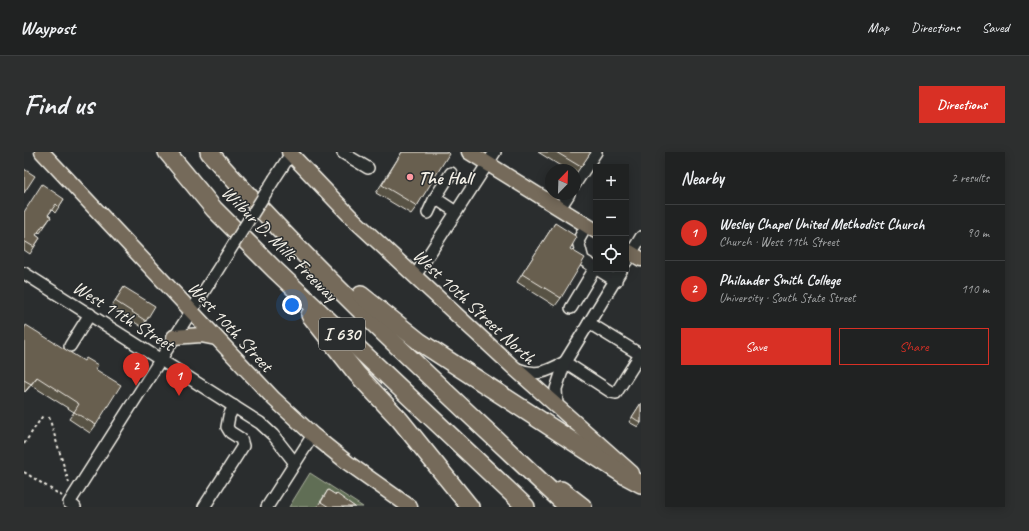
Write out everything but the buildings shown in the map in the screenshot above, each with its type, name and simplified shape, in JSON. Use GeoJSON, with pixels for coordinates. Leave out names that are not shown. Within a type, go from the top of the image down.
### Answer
{"type":"FeatureCollection","features":[{"type":"Feature","properties":{"kind":"highway","name":"Wilbur D. Mills Freeway"},"geometry":{"type":"LineString","coordinates":[[167,152],[214,209],[274,269],[526,507]]}},
{"type":"Feature","properties":{"kind":"highway","name":"Wilbur D. Mills Freeway"},"geometry":{"type":"LineString","coordinates":[[209,152],[259,208],[294,244],[568,507]]}},
{"type":"Feature","properties":{"kind":"highway"},"geometry":{"type":"LineString","coordinates":[[294,244],[420,342],[626,476],[641,482]]}},
{"type":"Feature","properties":{"kind":"highway"},"geometry":{"type":"LineString","coordinates":[[274,269],[357,374],[400,420],[470,507]]}},
{"type":"Feature","properties":{"kind":"highway"},"geometry":{"type":"LineString","coordinates":[[480,424],[583,507]]}},
{"type":"Feature","properties":{"kind":"main road","name":"West 10th Street"},"geometry":{"type":"LineString","coordinates":[[42,152],[274,399],[313,435],[348,463],[410,507]]}},
{"type":"Feature","properties":{"kind":"main road"},"geometry":{"type":"LineString","coordinates":[[469,152],[491,158],[560,208],[591,228]]}},
{"type":"Feature","properties":{"kind":"main road","name":"West 10th Street North"},"geometry":{"type":"LineString","coordinates":[[291,153],[351,217],[514,368],[641,482]]}},
{"type":"Feature","properties":{"kind":"main road"},"geometry":{"type":"LineString","coordinates":[[174,337],[201,335],[216,338]]}},
{"type":"Feature","properties":{"kind":"street"},"geometry":{"type":"LineString","coordinates":[[343,152],[368,168]]}},
{"type":"Feature","properties":{"kind":"street"},"geometry":{"type":"LineString","coordinates":[[581,175],[596,152]]}},
{"type":"Feature","properties":{"kind":"street"},"geometry":{"type":"LineString","coordinates":[[68,502],[291,153]]}},
{"type":"Feature","properties":{"kind":"street"},"geometry":{"type":"LineString","coordinates":[[415,276],[491,158]]}},
{"type":"Feature","properties":{"kind":"street"},"geometry":{"type":"LineString","coordinates":[[428,213],[435,198],[451,173]]}},
{"type":"Feature","properties":{"kind":"street"},"geometry":{"type":"LineString","coordinates":[[435,198],[456,212]]}},
{"type":"Feature","properties":{"kind":"street"},"geometry":{"type":"LineString","coordinates":[[560,208],[565,200]]}},
{"type":"Feature","properties":{"kind":"street"},"geometry":{"type":"LineString","coordinates":[[591,228],[578,240],[583,260],[593,266]]}},
{"type":"Feature","properties":{"kind":"street"},"geometry":{"type":"LineString","coordinates":[[631,256],[641,237]]}},
{"type":"Feature","properties":{"kind":"street"},"geometry":{"type":"LineString","coordinates":[[571,308],[594,272]]}},
{"type":"Feature","properties":{"kind":"street"},"geometry":{"type":"LineString","coordinates":[[602,272],[616,281]]}},
{"type":"Feature","properties":{"kind":"street"},"geometry":{"type":"LineString","coordinates":[[557,406],[556,389],[566,362],[620,272]]}},
{"type":"Feature","properties":{"kind":"street","name":"West 11th Street"},"geometry":{"type":"LineString","coordinates":[[24,273],[234,406],[268,430],[295,463]]}},
{"type":"Feature","properties":{"kind":"street"},"geometry":{"type":"LineString","coordinates":[[70,346],[90,314]]}},
{"type":"Feature","properties":{"kind":"street"},"geometry":{"type":"LineString","coordinates":[[566,362],[611,392],[616,393],[641,355],[589,323]]}},
{"type":"Feature","properties":{"kind":"street"},"geometry":{"type":"LineString","coordinates":[[514,368],[528,373],[541,373],[566,362]]}},
{"type":"Feature","properties":{"kind":"street"},"geometry":{"type":"LineString","coordinates":[[204,507],[243,446],[241,439],[230,432],[227,427],[228,416],[234,406]]}},
{"type":"Feature","properties":{"kind":"street"},"geometry":{"type":"LineString","coordinates":[[267,507],[313,435]]}},
{"type":"Feature","properties":{"kind":"path"},"geometry":{"type":"LineString","coordinates":[[24,444],[44,414]]}},
{"type":"Feature","properties":{"kind":"path"},"geometry":{"type":"LineString","coordinates":[[49,417],[69,484]]}},
{"type":"Feature","properties":{"kind":"path"},"geometry":{"type":"LineString","coordinates":[[24,472],[68,502]]}},
{"type":"Feature","properties":{"kind":"green space"},"geometry":{"type":"Polygon","coordinates":[[[310,473],[363,507],[289,507],[310,473]]]}},
{"type":"Feature","properties":{"kind":"place","name":"The Hall"},"geometry":{"type":"Point","coordinates":[410,177]}},
{"type":"Feature","properties":{"kind":"place","name":"Philander Smith College"},"geometry":{"type":"Point","coordinates":[136,386]}},
{"type":"Feature","properties":{"kind":"place","name":"Wesley Chapel United Methodist Church"},"geometry":{"type":"Point","coordinates":[179,396]}}]}
